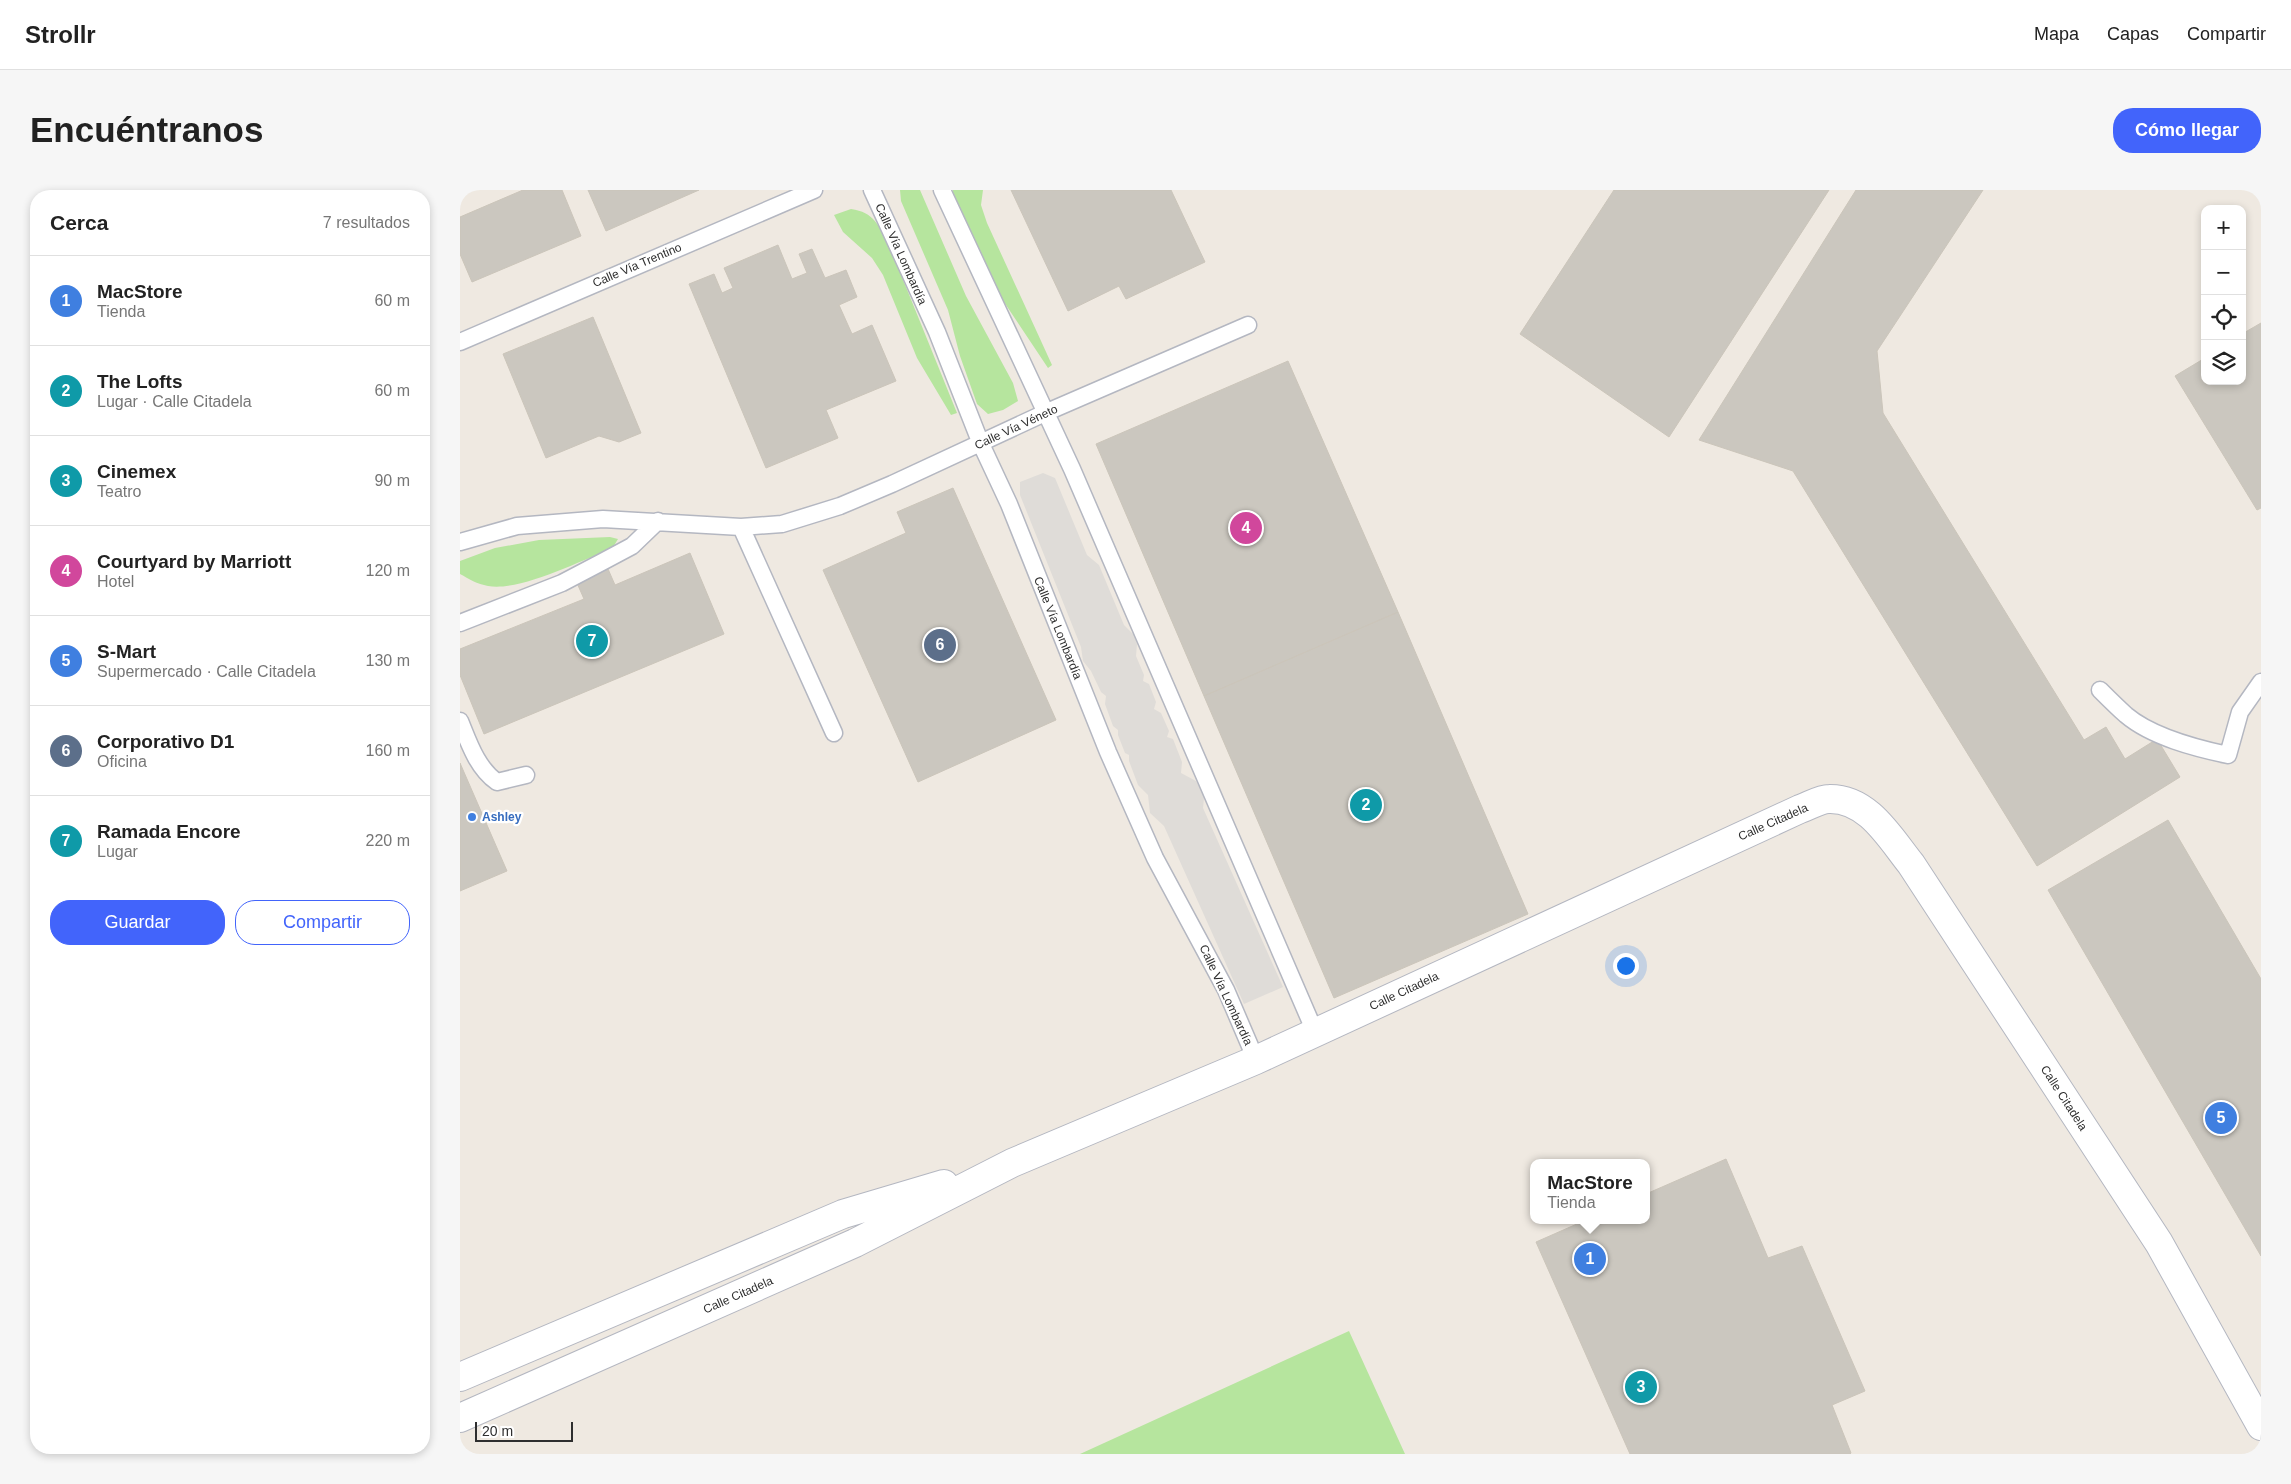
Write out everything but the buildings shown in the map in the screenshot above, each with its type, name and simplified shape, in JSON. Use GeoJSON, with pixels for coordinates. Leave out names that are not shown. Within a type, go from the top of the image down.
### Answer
{"type":"FeatureCollection","features":[{"type":"Feature","properties":{"kind":"street","name":"Calle Citadela"},"geometry":{"type":"LineString","coordinates":[[460,1418],[855,1243],[1012,1164],[1256,1060],[1800,809],[1827,799],[1844,800],[1864,809],[1911,864],[2160,1244],[2261,1426]]}},
{"type":"Feature","properties":{"kind":"street","name":"Calle Citadela"},"geometry":{"type":"LineString","coordinates":[[460,1377],[843,1214],[1012,1164]]}},
{"type":"Feature","properties":{"kind":"lane","name":"Calle Vía Trentino"},"geometry":{"type":"LineString","coordinates":[[460,342],[778,197],[814,190]]}},
{"type":"Feature","properties":{"kind":"lane","name":"Calle Vía Lombardía"},"geometry":{"type":"LineString","coordinates":[[872,190],[936,332],[981,444],[1009,504],[1108,752],[1155,858],[1226,990],[1256,1060]]}},
{"type":"Feature","properties":{"kind":"lane"},"geometry":{"type":"LineString","coordinates":[[942,190],[1046,412],[1315,1032]]}},
{"type":"Feature","properties":{"kind":"lane","name":"Calle Vía Véneto"},"geometry":{"type":"LineString","coordinates":[[460,542],[517,526],[603,519],[740,527],[782,524],[840,506],[981,444],[1046,412],[1248,325]]}},
{"type":"Feature","properties":{"kind":"lane"},"geometry":{"type":"LineString","coordinates":[[460,623],[513,604],[586,570],[632,546],[658,521]]}},
{"type":"Feature","properties":{"kind":"lane"},"geometry":{"type":"LineString","coordinates":[[740,527],[834,733]]}},
{"type":"Feature","properties":{"kind":"lane"},"geometry":{"type":"LineString","coordinates":[[2100,690],[2127,716],[2154,731],[2182,743],[2228,755],[2240,712],[2261,682]]}},
{"type":"Feature","properties":{"kind":"lane"},"geometry":{"type":"LineString","coordinates":[[460,721],[480,764],[488,775],[498,782],[526,775]]}},
{"type":"Feature","properties":{"kind":"green space"},"geometry":{"type":"Polygon","coordinates":[[[900,190],[920,190],[966,296],[1013,383],[1018,401],[1003,410],[988,414],[977,404],[960,356],[948,310],[901,201],[900,190]]]}},
{"type":"Feature","properties":{"kind":"green space"},"geometry":{"type":"Polygon","coordinates":[[[953,190],[983,190],[981,205],[987,223],[1052,365],[1048,368],[1002,299],[953,195],[953,190]]]}},
{"type":"Feature","properties":{"kind":"green space"},"geometry":{"type":"Polygon","coordinates":[[[851,209],[865,213],[875,221],[889,245],[957,413],[951,415],[917,358],[883,275],[872,258],[843,232],[834,215],[851,209]]]}},
{"type":"Feature","properties":{"kind":"green space"},"geometry":{"type":"Polygon","coordinates":[[[610,537],[618,539],[612,549],[550,574],[517,584],[501,587],[488,586],[477,583],[460,574],[460,561],[495,548],[539,540],[610,537]]]}},
{"type":"Feature","properties":{"kind":"green space"},"geometry":{"type":"Polygon","coordinates":[[[1349,1331],[1405,1454],[1080,1454],[1349,1331]]]}},
{"type":"Feature","properties":{"kind":"shaded area"},"geometry":{"type":"Polygon","coordinates":[[[1043,473],[1055,478],[1087,555],[1099,565],[1124,625],[1134,635],[1137,644],[1136,656],[1144,675],[1143,681],[1149,684],[1156,702],[1154,709],[1161,713],[1169,731],[1167,737],[1173,739],[1182,762],[1181,773],[1196,781],[1201,789],[1204,798],[1203,808],[1283,987],[1244,1004],[1164,826],[1150,813],[1148,795],[1138,785],[1129,761],[1129,755],[1125,753],[1118,730],[1113,726],[1105,704],[1106,696],[1101,692],[1091,671],[1083,661],[1081,647],[1020,495],[1020,482],[1043,473]]]}},
{"type":"Feature","properties":{"kind":"place","name":"Courtyard by Marriott"},"geometry":{"type":"Point","coordinates":[1246,528]}},
{"type":"Feature","properties":{"kind":"place","name":"Ramada Encore"},"geometry":{"type":"Point","coordinates":[592,641]}},
{"type":"Feature","properties":{"kind":"place","name":"Corporativo D1"},"geometry":{"type":"Point","coordinates":[940,645]}},
{"type":"Feature","properties":{"kind":"place","name":"The Lofts"},"geometry":{"type":"Point","coordinates":[1366,805]}},
{"type":"Feature","properties":{"kind":"place","name":"Ashley"},"geometry":{"type":"Point","coordinates":[472,817]}},
{"type":"Feature","properties":{"kind":"place","name":"S-Mart"},"geometry":{"type":"Point","coordinates":[2221,1118]}},
{"type":"Feature","properties":{"kind":"place","name":"MacStore"},"geometry":{"type":"Point","coordinates":[1590,1259]}},
{"type":"Feature","properties":{"kind":"place","name":"Cinemex"},"geometry":{"type":"Point","coordinates":[1641,1387]}}]}
